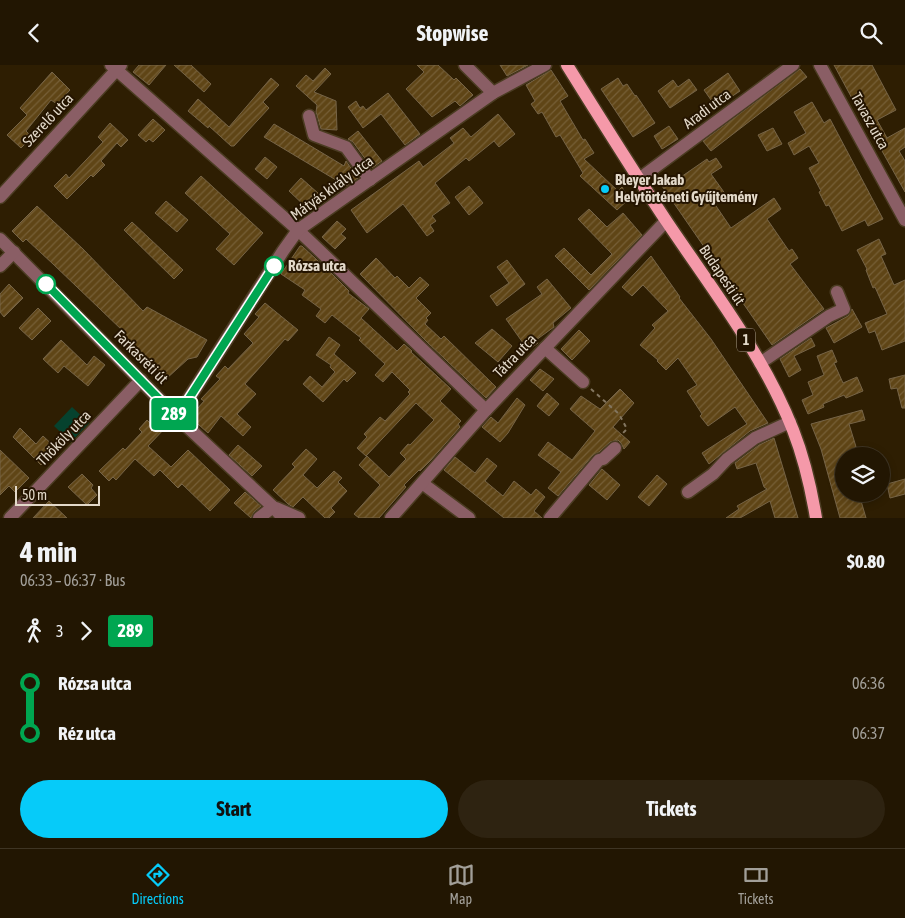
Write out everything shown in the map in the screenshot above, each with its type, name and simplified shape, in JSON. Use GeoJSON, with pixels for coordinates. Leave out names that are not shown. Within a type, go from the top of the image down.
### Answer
{"type":"FeatureCollection","features":[{"type":"Feature","properties":{"kind":"main road","name":"Budapesti út"},"geometry":{"type":"LineString","coordinates":[[567,65],[666,221],[734,321],[760,363],[790,422],[809,481],[816,518]]}},
{"type":"Feature","properties":{"kind":"street"},"geometry":{"type":"LineString","coordinates":[[465,65],[494,93]]}},
{"type":"Feature","properties":{"kind":"street","name":"Mátyás király utca"},"geometry":{"type":"LineString","coordinates":[[177,417],[283,251],[298,231],[494,93],[545,65]]}},
{"type":"Feature","properties":{"kind":"street","name":"Aradi utca"},"geometry":{"type":"LineString","coordinates":[[639,179],[793,65]]}},
{"type":"Feature","properties":{"kind":"street","name":"Tavasz utca"},"geometry":{"type":"LineString","coordinates":[[820,65],[905,221]]}},
{"type":"Feature","properties":{"kind":"street"},"geometry":{"type":"LineString","coordinates":[[116,67],[298,231],[486,410]]}},
{"type":"Feature","properties":{"kind":"street","name":"Szerelő utca"},"geometry":{"type":"LineString","coordinates":[[0,197],[116,67]]}},
{"type":"Feature","properties":{"kind":"street"},"geometry":{"type":"LineString","coordinates":[[309,116],[314,135],[346,147],[370,180]]}},
{"type":"Feature","properties":{"kind":"street","name":"Tátra utca"},"geometry":{"type":"LineString","coordinates":[[391,518],[486,410],[666,221]]}},
{"type":"Feature","properties":{"kind":"street","name":"Farkasréti út"},"geometry":{"type":"LineString","coordinates":[[0,239],[177,417],[283,518]]}},
{"type":"Feature","properties":{"kind":"street"},"geometry":{"type":"LineString","coordinates":[[0,266],[14,252]]}},
{"type":"Feature","properties":{"kind":"street"},"geometry":{"type":"LineString","coordinates":[[760,363],[829,316],[844,309],[837,292]]}},
{"type":"Feature","properties":{"kind":"street"},"geometry":{"type":"LineString","coordinates":[[545,348],[583,382]]}},
{"type":"Feature","properties":{"kind":"street","name":"Thököly utca"},"geometry":{"type":"LineString","coordinates":[[10,518],[141,380]]}},
{"type":"Feature","properties":{"kind":"street"},"geometry":{"type":"LineString","coordinates":[[688,492],[713,474],[727,459],[754,438],[790,422]]}},
{"type":"Feature","properties":{"kind":"street"},"geometry":{"type":"LineString","coordinates":[[550,518],[599,460],[603,459],[615,448]]}},
{"type":"Feature","properties":{"kind":"street"},"geometry":{"type":"LineString","coordinates":[[422,483],[469,518]]}},
{"type":"Feature","properties":{"kind":"street"},"geometry":{"type":"LineString","coordinates":[[258,518],[273,507],[298,518]]}},
{"type":"Feature","properties":{"kind":"path"},"geometry":{"type":"LineString","coordinates":[[583,382],[619,414],[627,429],[613,444],[615,448]]}},
{"type":"Feature","properties":{"kind":"green space"},"geometry":{"type":"Polygon","coordinates":[[[72,407],[89,423],[71,442],[54,426],[72,407]]]}},
{"type":"Feature","properties":{"kind":"building"},"geometry":{"type":"Polygon","coordinates":[[[139,65],[166,65],[149,85],[133,72],[139,65]]]}},
{"type":"Feature","properties":{"kind":"building"},"geometry":{"type":"Polygon","coordinates":[[[174,65],[191,65],[211,84],[204,92],[174,65]]]}},
{"type":"Feature","properties":{"kind":"building"},"geometry":{"type":"Polygon","coordinates":[[[417,65],[438,65],[454,80],[456,78],[473,95],[460,106],[455,101],[432,117],[406,89],[424,72],[417,65]]]}},
{"type":"Feature","properties":{"kind":"building"},"geometry":{"type":"Polygon","coordinates":[[[500,65],[528,65],[507,76],[500,65]]]}},
{"type":"Feature","properties":{"kind":"building"},"geometry":{"type":"Polygon","coordinates":[[[834,65],[872,65],[896,110],[877,120],[887,138],[905,128],[905,147],[899,151],[905,161],[905,192],[863,117],[865,116],[857,101],[854,102],[834,65]]]}},
{"type":"Feature","properties":{"kind":"building"},"geometry":{"type":"Polygon","coordinates":[[[325,68],[331,74],[314,92],[336,101],[337,130],[321,129],[316,112],[317,105],[296,86],[306,75],[313,81],[325,68]]]}},
{"type":"Feature","properties":{"kind":"building"},"geometry":{"type":"Polygon","coordinates":[[[800,69],[807,77],[711,151],[703,141],[800,69]]]}},
{"type":"Feature","properties":{"kind":"building"},"geometry":{"type":"Polygon","coordinates":[[[551,70],[568,96],[560,101],[583,140],[585,139],[594,153],[584,159],[618,191],[622,187],[629,199],[617,210],[580,176],[583,173],[560,135],[556,137],[542,112],[538,114],[531,104],[535,101],[526,85],[551,70]]]}},
{"type":"Feature","properties":{"kind":"building"},"geometry":{"type":"Polygon","coordinates":[[[52,72],[70,90],[57,104],[51,100],[26,131],[32,137],[21,148],[7,135],[27,115],[20,108],[52,72]]]}},
{"type":"Feature","properties":{"kind":"building"},"geometry":{"type":"Polygon","coordinates":[[[728,73],[740,91],[716,107],[704,90],[728,73]]]}},
{"type":"Feature","properties":{"kind":"building"},"geometry":{"type":"Polygon","coordinates":[[[271,78],[279,85],[263,102],[269,108],[234,146],[231,146],[209,126],[208,128],[188,111],[198,99],[229,127],[271,78]]]}},
{"type":"Feature","properties":{"kind":"building"},"geometry":{"type":"Polygon","coordinates":[[[618,78],[623,86],[627,84],[655,123],[633,137],[601,89],[618,78]]]}},
{"type":"Feature","properties":{"kind":"building"},"geometry":{"type":"Polygon","coordinates":[[[689,79],[697,90],[670,108],[658,91],[673,80],[678,87],[689,79]]]}},
{"type":"Feature","properties":{"kind":"building"},"geometry":{"type":"Polygon","coordinates":[[[388,93],[420,134],[405,145],[381,114],[363,128],[348,107],[356,101],[360,108],[363,106],[366,110],[388,93]]]}},
{"type":"Feature","properties":{"kind":"building"},"geometry":{"type":"Polygon","coordinates":[[[812,102],[824,123],[830,119],[883,219],[868,226],[865,220],[842,231],[829,205],[826,206],[819,192],[821,191],[809,168],[819,163],[809,146],[794,155],[788,143],[806,133],[794,112],[812,102]]]}},
{"type":"Feature","properties":{"kind":"building"},"geometry":{"type":"Polygon","coordinates":[[[498,114],[515,134],[499,147],[494,141],[469,161],[466,158],[435,183],[450,203],[432,216],[436,221],[430,225],[434,231],[427,236],[403,204],[367,233],[351,210],[419,161],[423,167],[454,143],[450,138],[463,128],[471,137],[498,114]]]}},
{"type":"Feature","properties":{"kind":"building"},"geometry":{"type":"Polygon","coordinates":[[[153,119],[165,130],[153,142],[149,139],[146,142],[138,135],[153,119]]]}},
{"type":"Feature","properties":{"kind":"building"},"geometry":{"type":"Polygon","coordinates":[[[110,123],[128,140],[121,147],[117,143],[101,161],[105,165],[93,177],[91,175],[67,199],[54,186],[66,174],[69,178],[103,142],[98,137],[110,123]]]}},
{"type":"Feature","properties":{"kind":"building"},"geometry":{"type":"Polygon","coordinates":[[[274,124],[344,166],[346,161],[358,178],[346,186],[264,137],[274,124]]]}},
{"type":"Feature","properties":{"kind":"building"},"geometry":{"type":"Polygon","coordinates":[[[669,126],[678,139],[662,149],[654,136],[669,126]]]}},
{"type":"Feature","properties":{"kind":"building"},"geometry":{"type":"Polygon","coordinates":[[[773,128],[782,144],[767,151],[758,135],[773,128]]]}},
{"type":"Feature","properties":{"kind":"building"},"geometry":{"type":"Polygon","coordinates":[[[358,131],[382,161],[372,168],[353,142],[348,139],[358,131]]]}},
{"type":"Feature","properties":{"kind":"building"},"geometry":{"type":"Polygon","coordinates":[[[265,157],[277,167],[267,179],[255,169],[265,157]]]}},
{"type":"Feature","properties":{"kind":"building"},"geometry":{"type":"Polygon","coordinates":[[[716,158],[722,167],[711,174],[726,195],[714,203],[731,228],[774,198],[781,209],[767,219],[789,251],[792,249],[798,258],[790,264],[824,309],[772,345],[662,186],[676,176],[678,179],[707,159],[709,162],[716,158]]]}},
{"type":"Feature","properties":{"kind":"building"},"geometry":{"type":"Polygon","coordinates":[[[201,176],[263,233],[234,265],[216,249],[230,234],[185,193],[201,176]]]}},
{"type":"Feature","properties":{"kind":"building"},"geometry":{"type":"Polygon","coordinates":[[[301,178],[319,194],[307,208],[289,191],[301,178]]]}},
{"type":"Feature","properties":{"kind":"building"},"geometry":{"type":"Polygon","coordinates":[[[469,186],[483,203],[469,215],[455,197],[469,186]]]}},
{"type":"Feature","properties":{"kind":"building"},"geometry":{"type":"Polygon","coordinates":[[[166,201],[188,220],[177,232],[155,213],[166,201]]]}},
{"type":"Feature","properties":{"kind":"building"},"geometry":{"type":"Polygon","coordinates":[[[37,206],[83,249],[143,311],[147,307],[207,340],[197,357],[188,359],[166,379],[121,333],[123,331],[26,239],[23,242],[12,231],[37,206]]]}},
{"type":"Feature","properties":{"kind":"building"},"geometry":{"type":"Polygon","coordinates":[[[589,209],[607,227],[623,213],[642,235],[589,290],[555,256],[564,248],[591,275],[612,254],[578,219],[589,209]]]}},
{"type":"Feature","properties":{"kind":"building"},"geometry":{"type":"Polygon","coordinates":[[[337,221],[346,229],[341,234],[346,238],[335,249],[322,237],[337,221]]]}},
{"type":"Feature","properties":{"kind":"building"},"geometry":{"type":"Polygon","coordinates":[[[132,222],[183,270],[174,279],[124,230],[132,222]]]}},
{"type":"Feature","properties":{"kind":"building"},"geometry":{"type":"Polygon","coordinates":[[[879,239],[886,254],[881,256],[894,285],[905,280],[905,341],[882,350],[875,331],[869,333],[865,323],[887,314],[875,287],[873,288],[867,269],[857,250],[879,239]]]}},
{"type":"Feature","properties":{"kind":"building"},"geometry":{"type":"Polygon","coordinates":[[[300,246],[330,272],[349,291],[348,293],[369,309],[361,318],[397,351],[404,344],[451,389],[440,401],[461,421],[458,424],[460,427],[431,460],[404,485],[406,487],[379,518],[359,518],[354,514],[380,485],[359,465],[367,456],[389,477],[406,459],[400,453],[434,420],[416,403],[366,456],[357,448],[367,437],[364,434],[380,417],[385,421],[410,394],[408,392],[410,390],[392,372],[383,382],[375,375],[385,364],[359,340],[361,338],[332,315],[325,323],[316,316],[321,309],[302,295],[305,290],[281,274],[300,246]]]}},
{"type":"Feature","properties":{"kind":"building"},"geometry":{"type":"Polygon","coordinates":[[[651,256],[679,298],[711,339],[768,423],[750,431],[709,464],[702,453],[747,424],[735,407],[708,426],[700,416],[702,414],[687,391],[697,385],[678,358],[666,370],[658,360],[640,345],[655,328],[652,325],[668,311],[643,285],[632,296],[622,287],[651,256]]]}},
{"type":"Feature","properties":{"kind":"building"},"geometry":{"type":"Polygon","coordinates":[[[376,258],[395,278],[397,276],[409,288],[420,277],[429,285],[416,298],[431,313],[426,318],[428,320],[425,324],[441,339],[444,336],[496,387],[486,398],[360,274],[376,258]]]}},
{"type":"Feature","properties":{"kind":"building"},"geometry":{"type":"Polygon","coordinates":[[[507,260],[525,284],[497,306],[490,296],[509,283],[497,267],[507,260]]]}},
{"type":"Feature","properties":{"kind":"building"},"geometry":{"type":"Polygon","coordinates":[[[547,279],[571,308],[553,323],[554,327],[536,340],[538,343],[528,350],[506,319],[542,294],[537,287],[547,279]]]}},
{"type":"Feature","properties":{"kind":"building"},"geometry":{"type":"Polygon","coordinates":[[[9,284],[23,298],[4,317],[0,312],[0,294],[9,284]]]}},
{"type":"Feature","properties":{"kind":"building"},"geometry":{"type":"Polygon","coordinates":[[[265,303],[298,330],[288,341],[285,339],[245,384],[256,394],[237,414],[251,427],[243,436],[221,416],[208,433],[190,417],[204,401],[201,399],[220,379],[216,376],[225,366],[228,369],[253,343],[244,334],[259,317],[255,314],[265,303]]]}},
{"type":"Feature","properties":{"kind":"building"},"geometry":{"type":"Polygon","coordinates":[[[38,308],[51,321],[32,340],[19,328],[38,308]]]}},
{"type":"Feature","properties":{"kind":"building"},"geometry":{"type":"Polygon","coordinates":[[[852,309],[862,327],[834,343],[826,328],[848,316],[852,309]]]}},
{"type":"Feature","properties":{"kind":"building"},"geometry":{"type":"Polygon","coordinates":[[[492,329],[512,346],[498,362],[475,343],[492,329]]]}},
{"type":"Feature","properties":{"kind":"building"},"geometry":{"type":"Polygon","coordinates":[[[579,330],[590,341],[572,360],[561,349],[579,330]]]}},
{"type":"Feature","properties":{"kind":"building"},"geometry":{"type":"Polygon","coordinates":[[[329,337],[340,345],[334,354],[356,373],[347,382],[344,379],[323,402],[303,384],[310,376],[322,387],[335,372],[330,367],[331,365],[316,355],[329,337]]]}},
{"type":"Feature","properties":{"kind":"building"},"geometry":{"type":"Polygon","coordinates":[[[811,338],[815,346],[794,356],[801,370],[789,377],[780,359],[811,338]]]}},
{"type":"Feature","properties":{"kind":"building"},"geometry":{"type":"Polygon","coordinates":[[[61,340],[87,365],[94,356],[105,365],[88,386],[64,366],[58,373],[43,359],[61,340]]]}},
{"type":"Feature","properties":{"kind":"building"},"geometry":{"type":"Polygon","coordinates":[[[832,350],[837,362],[834,363],[843,383],[857,377],[863,391],[846,398],[844,395],[823,404],[824,407],[808,414],[802,400],[813,395],[808,382],[824,375],[817,356],[832,350]]]}},
{"type":"Feature","properties":{"kind":"building"},"geometry":{"type":"Polygon","coordinates":[[[540,369],[554,379],[543,391],[530,380],[540,369]]]}},
{"type":"Feature","properties":{"kind":"building"},"geometry":{"type":"Polygon","coordinates":[[[905,375],[905,408],[902,408],[897,388],[891,389],[889,379],[905,375]]]}},
{"type":"Feature","properties":{"kind":"building"},"geometry":{"type":"Polygon","coordinates":[[[620,389],[634,403],[613,427],[630,442],[624,449],[618,440],[610,442],[593,455],[558,496],[548,488],[561,472],[538,455],[548,442],[572,460],[595,431],[570,409],[581,396],[600,409],[620,389]]]}},
{"type":"Feature","properties":{"kind":"building"},"geometry":{"type":"Polygon","coordinates":[[[547,393],[559,404],[549,416],[537,406],[547,393]]]}},
{"type":"Feature","properties":{"kind":"building"},"geometry":{"type":"Polygon","coordinates":[[[517,398],[525,405],[508,433],[500,442],[482,427],[491,417],[498,423],[517,398]]]}},
{"type":"Feature","properties":{"kind":"building"},"geometry":{"type":"Polygon","coordinates":[[[862,410],[865,420],[849,424],[856,447],[835,447],[835,500],[821,449],[811,424],[862,410]]]}},
{"type":"Feature","properties":{"kind":"building"},"geometry":{"type":"Polygon","coordinates":[[[157,417],[167,426],[148,446],[171,467],[188,450],[230,490],[210,511],[182,484],[178,488],[160,470],[154,476],[135,459],[116,480],[113,477],[109,481],[99,471],[123,448],[125,450],[142,432],[139,429],[147,420],[151,424],[157,417]]]}},
{"type":"Feature","properties":{"kind":"building"},"geometry":{"type":"Polygon","coordinates":[[[20,428],[36,444],[43,436],[57,449],[41,465],[13,437],[20,428]]]}},
{"type":"Feature","properties":{"kind":"building"},"geometry":{"type":"Polygon","coordinates":[[[774,438],[798,518],[775,518],[770,501],[740,518],[726,518],[739,509],[737,506],[767,489],[764,487],[756,463],[737,469],[735,463],[759,445],[774,438]]]}},
{"type":"Feature","properties":{"kind":"building"},"geometry":{"type":"Polygon","coordinates":[[[238,445],[262,466],[252,476],[229,455],[238,445]]]}},
{"type":"Feature","properties":{"kind":"building"},"geometry":{"type":"Polygon","coordinates":[[[306,449],[317,459],[303,475],[317,488],[334,471],[342,478],[338,482],[347,491],[331,508],[335,512],[329,518],[325,518],[303,497],[293,507],[273,490],[295,467],[292,464],[306,449]]]}},
{"type":"Feature","properties":{"kind":"building"},"geometry":{"type":"Polygon","coordinates":[[[0,450],[29,478],[15,492],[9,486],[0,495],[0,450]]]}},
{"type":"Feature","properties":{"kind":"building"},"geometry":{"type":"Polygon","coordinates":[[[455,457],[475,473],[487,458],[497,466],[485,481],[503,496],[514,481],[531,495],[536,489],[545,497],[534,511],[542,518],[504,518],[444,470],[455,457]]]}},
{"type":"Feature","properties":{"kind":"building"},"geometry":{"type":"Polygon","coordinates":[[[602,469],[620,485],[607,500],[589,485],[602,469]]]}},
{"type":"Feature","properties":{"kind":"building"},"geometry":{"type":"Polygon","coordinates":[[[82,474],[93,485],[91,488],[97,495],[87,505],[68,487],[82,474]]]}},
{"type":"Feature","properties":{"kind":"building"},"geometry":{"type":"Polygon","coordinates":[[[657,475],[667,484],[649,506],[638,497],[657,475]]]}},
{"type":"Feature","properties":{"kind":"building"},"geometry":{"type":"Polygon","coordinates":[[[905,479],[905,494],[890,498],[890,483],[905,479]]]}},
{"type":"Feature","properties":{"kind":"building"},"geometry":{"type":"Polygon","coordinates":[[[245,492],[261,506],[254,512],[251,518],[234,503],[245,492]]]}},
{"type":"Feature","properties":{"kind":"building"},"geometry":{"type":"Polygon","coordinates":[[[49,501],[67,518],[33,518],[49,501]]]}},
{"type":"Feature","properties":{"kind":"building"},"geometry":{"type":"Polygon","coordinates":[[[836,502],[861,502],[866,518],[840,518],[836,502]]]}},
{"type":"Feature","properties":{"kind":"bus line","name":"289"},"geometry":{"type":"LineString","coordinates":[[46,284],[177,417],[274,266]]}},
{"type":"Feature","properties":{"kind":"place","name":"Bleyer Jakab Helytörténeti Gyűjtemény"},"geometry":{"type":"Point","coordinates":[605,189]}},
{"type":"Feature","properties":{"kind":"place","name":"Rózsa utca"},"geometry":{"type":"Point","coordinates":[274,266]}}]}
